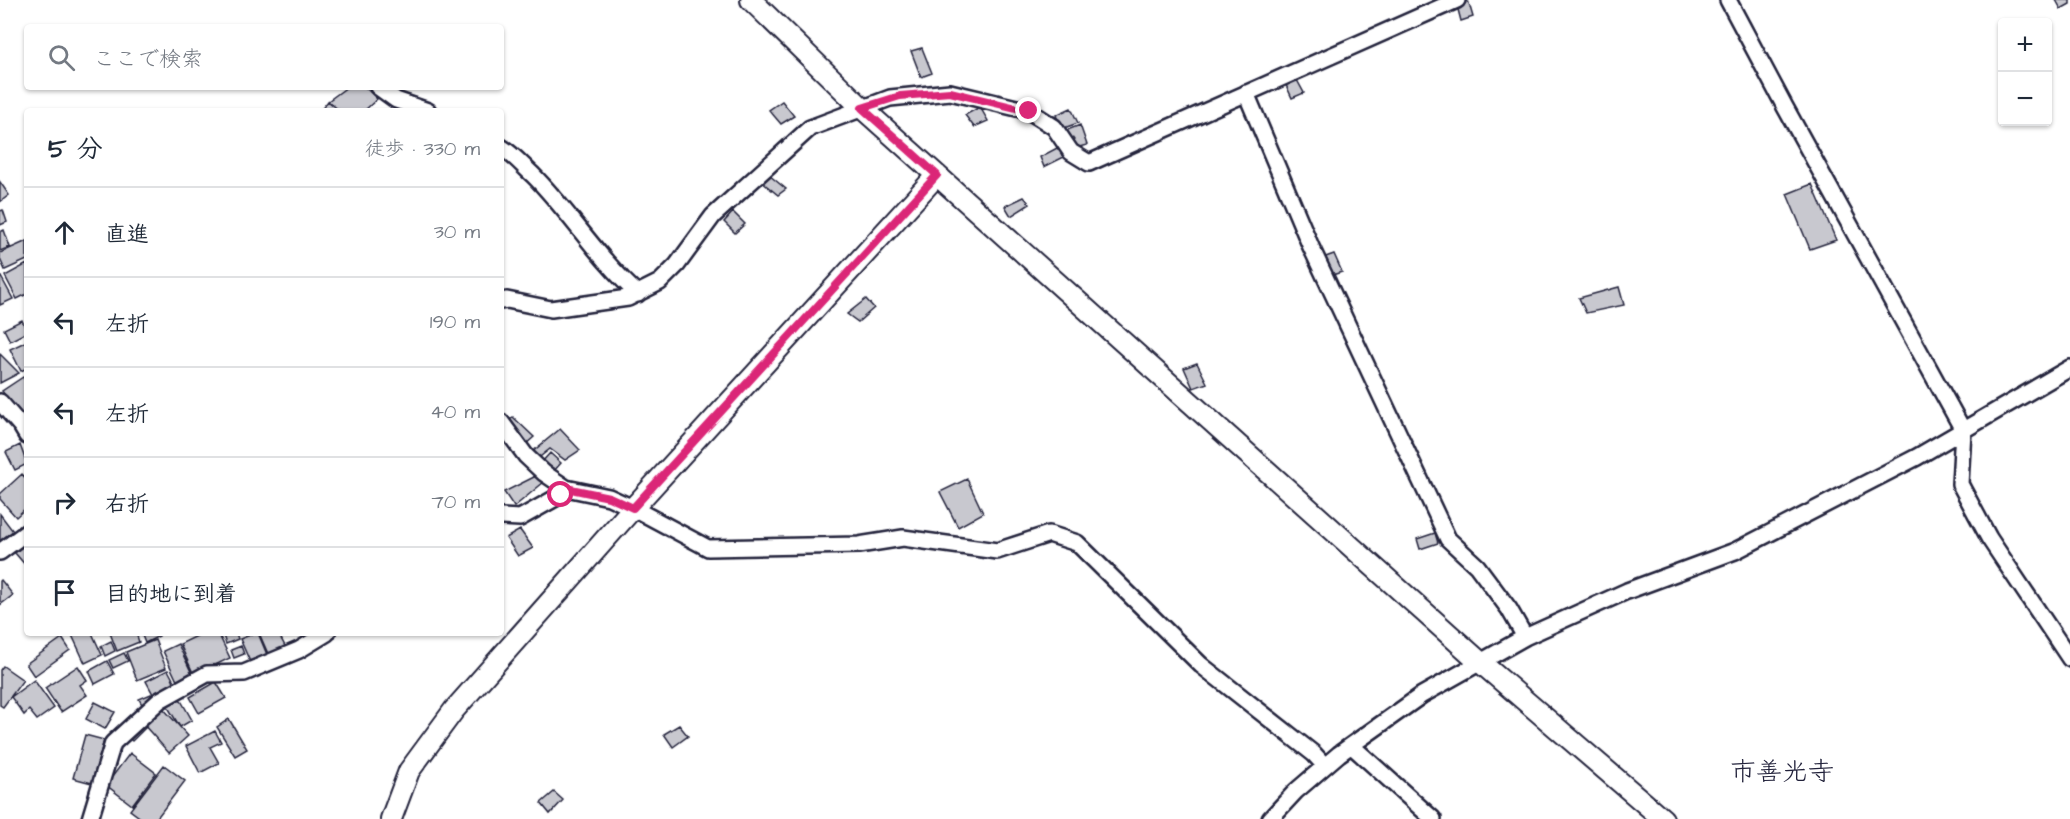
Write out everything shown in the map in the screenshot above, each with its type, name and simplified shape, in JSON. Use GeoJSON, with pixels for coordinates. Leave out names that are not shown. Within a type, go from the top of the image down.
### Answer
{"type":"FeatureCollection","features":[{"type":"Feature","properties":{"kind":"street"},"geometry":{"type":"LineString","coordinates":[[751,0],[862,108],[1480,662],[1663,819]]}},
{"type":"Feature","properties":{"kind":"street"},"geometry":{"type":"LineString","coordinates":[[504,300],[551,309],[628,298],[638,294],[660,282],[677,265],[713,216],[810,128],[900,96],[950,92],[1029,111],[1054,127],[1071,152],[1089,163],[1457,0]]}},
{"type":"Feature","properties":{"kind":"street"},"geometry":{"type":"LineString","coordinates":[[1728,0],[1963,430],[1960,484],[1989,538],[2070,659]]}},
{"type":"Feature","properties":{"kind":"street"},"geometry":{"type":"LineString","coordinates":[[382,90],[396,100],[419,108]]}},
{"type":"Feature","properties":{"kind":"street"},"geometry":{"type":"LineString","coordinates":[[1246,93],[1311,247],[1448,539],[1477,566],[1509,609],[1525,637]]}},
{"type":"Feature","properties":{"kind":"street"},"geometry":{"type":"LineString","coordinates":[[504,149],[552,195],[617,275],[638,294]]}},
{"type":"Feature","properties":{"kind":"street"},"geometry":{"type":"LineString","coordinates":[[391,819],[409,771],[454,710],[633,508],[937,175]]}},
{"type":"Feature","properties":{"kind":"street"},"geometry":{"type":"LineString","coordinates":[[1270,819],[1296,791],[1325,766],[1422,695],[1480,662],[1525,637],[1627,591],[1735,551],[1917,457],[2070,368]]}},
{"type":"Feature","properties":{"kind":"street"},"geometry":{"type":"LineString","coordinates":[[0,402],[24,427]]}},
{"type":"Feature","properties":{"kind":"street"},"geometry":{"type":"LineString","coordinates":[[504,426],[526,456],[544,473],[566,488],[609,497],[708,548],[859,545],[903,538],[997,551],[1049,534],[1077,543],[1201,665],[1314,754],[1325,766]]}},
{"type":"Feature","properties":{"kind":"street"},"geometry":{"type":"LineString","coordinates":[[504,517],[520,518],[561,495],[566,488]]}},
{"type":"Feature","properties":{"kind":"street"},"geometry":{"type":"LineString","coordinates":[[0,552],[24,534]]}},
{"type":"Feature","properties":{"kind":"street"},"geometry":{"type":"LineString","coordinates":[[90,819],[113,743],[160,700],[207,675],[244,674],[299,650],[322,636]]}},
{"type":"Feature","properties":{"kind":"street"},"geometry":{"type":"LineString","coordinates":[[1352,746],[1433,819]]}},
{"type":"Feature","properties":{"kind":"building"},"geometry":{"type":"Polygon","coordinates":[[[1468,0],[1473,17],[1461,21],[1456,2],[1468,0]]]}},
{"type":"Feature","properties":{"kind":"building"},"geometry":{"type":"Polygon","coordinates":[[[2056,0],[2070,0],[2070,4],[2061,9],[2056,0]]]}},
{"type":"Feature","properties":{"kind":"building"},"geometry":{"type":"Polygon","coordinates":[[[922,48],[932,73],[921,77],[911,51],[922,48]]]}},
{"type":"Feature","properties":{"kind":"building"},"geometry":{"type":"Polygon","coordinates":[[[1297,80],[1304,93],[1292,98],[1286,85],[1297,80]]]}},
{"type":"Feature","properties":{"kind":"building"},"geometry":{"type":"Polygon","coordinates":[[[343,90],[368,90],[377,99],[367,108],[336,108],[328,101],[343,90]]]}},
{"type":"Feature","properties":{"kind":"building"},"geometry":{"type":"Polygon","coordinates":[[[328,101],[336,108],[322,108],[328,101]]]}},
{"type":"Feature","properties":{"kind":"building"},"geometry":{"type":"Polygon","coordinates":[[[782,101],[794,116],[781,124],[769,110],[782,101]]]}},
{"type":"Feature","properties":{"kind":"building"},"geometry":{"type":"Polygon","coordinates":[[[980,107],[988,121],[974,127],[965,115],[980,107]]]}},
{"type":"Feature","properties":{"kind":"building"},"geometry":{"type":"Polygon","coordinates":[[[1071,108],[1078,123],[1061,129],[1056,115],[1071,108]]]}},
{"type":"Feature","properties":{"kind":"building"},"geometry":{"type":"Polygon","coordinates":[[[1080,125],[1087,145],[1075,148],[1065,131],[1080,125]]]}},
{"type":"Feature","properties":{"kind":"building"},"geometry":{"type":"Polygon","coordinates":[[[1059,147],[1066,156],[1044,167],[1040,157],[1059,147]]]}},
{"type":"Feature","properties":{"kind":"building"},"geometry":{"type":"Polygon","coordinates":[[[769,175],[786,189],[778,195],[762,182],[769,175]]]}},
{"type":"Feature","properties":{"kind":"building"},"geometry":{"type":"Polygon","coordinates":[[[0,182],[9,195],[0,202],[0,182]]]}},
{"type":"Feature","properties":{"kind":"building"},"geometry":{"type":"Polygon","coordinates":[[[1812,184],[1836,240],[1810,249],[1787,194],[1812,184]]]}},
{"type":"Feature","properties":{"kind":"building"},"geometry":{"type":"Polygon","coordinates":[[[1024,197],[1030,204],[1011,216],[1005,206],[1024,197]]]}},
{"type":"Feature","properties":{"kind":"building"},"geometry":{"type":"Polygon","coordinates":[[[3,210],[7,222],[0,225],[0,211],[3,210]]]}},
{"type":"Feature","properties":{"kind":"building"},"geometry":{"type":"Polygon","coordinates":[[[733,212],[745,224],[735,233],[724,222],[733,212]]]}},
{"type":"Feature","properties":{"kind":"building"},"geometry":{"type":"Polygon","coordinates":[[[4,230],[10,247],[0,251],[0,232],[4,230]]]}},
{"type":"Feature","properties":{"kind":"building"},"geometry":{"type":"Polygon","coordinates":[[[24,242],[24,261],[5,270],[0,253],[24,242]]]}},
{"type":"Feature","properties":{"kind":"building"},"geometry":{"type":"Polygon","coordinates":[[[1334,254],[1342,272],[1332,275],[1323,258],[1334,254]]]}},
{"type":"Feature","properties":{"kind":"building"},"geometry":{"type":"Polygon","coordinates":[[[24,266],[24,296],[17,299],[5,276],[24,266]]]}},
{"type":"Feature","properties":{"kind":"building"},"geometry":{"type":"Polygon","coordinates":[[[0,275],[13,299],[0,305],[0,275]]]}},
{"type":"Feature","properties":{"kind":"building"},"geometry":{"type":"Polygon","coordinates":[[[1619,287],[1624,305],[1586,313],[1579,298],[1619,287]]]}},
{"type":"Feature","properties":{"kind":"building"},"geometry":{"type":"Polygon","coordinates":[[[866,299],[874,308],[858,322],[847,314],[866,299]]]}},
{"type":"Feature","properties":{"kind":"building"},"geometry":{"type":"Polygon","coordinates":[[[22,320],[24,334],[10,341],[4,329],[22,320]]]}},
{"type":"Feature","properties":{"kind":"building"},"geometry":{"type":"Polygon","coordinates":[[[24,342],[24,370],[21,371],[10,349],[24,342]]]}},
{"type":"Feature","properties":{"kind":"building"},"geometry":{"type":"Polygon","coordinates":[[[0,354],[19,373],[0,383],[0,354]]]}},
{"type":"Feature","properties":{"kind":"building"},"geometry":{"type":"Polygon","coordinates":[[[1197,363],[1207,383],[1193,388],[1184,368],[1197,363]]]}},
{"type":"Feature","properties":{"kind":"building"},"geometry":{"type":"Polygon","coordinates":[[[23,377],[24,419],[23,420],[2,391],[23,377]]]}},
{"type":"Feature","properties":{"kind":"building"},"geometry":{"type":"Polygon","coordinates":[[[513,417],[534,437],[525,445],[505,424],[513,417]]]}},
{"type":"Feature","properties":{"kind":"building"},"geometry":{"type":"Polygon","coordinates":[[[560,429],[580,450],[565,460],[550,449],[536,460],[531,453],[560,429]]]}},
{"type":"Feature","properties":{"kind":"building"},"geometry":{"type":"Polygon","coordinates":[[[20,445],[24,456],[24,466],[15,470],[6,452],[20,445]]]}},
{"type":"Feature","properties":{"kind":"building"},"geometry":{"type":"Polygon","coordinates":[[[550,453],[561,463],[553,472],[541,463],[550,453]]]}},
{"type":"Feature","properties":{"kind":"building"},"geometry":{"type":"Polygon","coordinates":[[[22,474],[24,476],[24,510],[16,517],[0,499],[0,494],[22,474]]]}},
{"type":"Feature","properties":{"kind":"building"},"geometry":{"type":"Polygon","coordinates":[[[538,475],[544,482],[514,507],[504,492],[538,475]]]}},
{"type":"Feature","properties":{"kind":"building"},"geometry":{"type":"Polygon","coordinates":[[[967,479],[983,513],[958,527],[940,492],[967,479]]]}},
{"type":"Feature","properties":{"kind":"building"},"geometry":{"type":"Polygon","coordinates":[[[0,514],[13,531],[0,541],[0,514]]]}},
{"type":"Feature","properties":{"kind":"building"},"geometry":{"type":"Polygon","coordinates":[[[520,530],[533,548],[518,556],[506,538],[520,530]]]}},
{"type":"Feature","properties":{"kind":"building"},"geometry":{"type":"Polygon","coordinates":[[[1435,533],[1438,543],[1420,549],[1417,539],[1435,533]]]}},
{"type":"Feature","properties":{"kind":"building"},"geometry":{"type":"Polygon","coordinates":[[[24,546],[24,564],[15,553],[24,546]]]}},
{"type":"Feature","properties":{"kind":"building"},"geometry":{"type":"Polygon","coordinates":[[[0,581],[13,595],[0,605],[0,581]]]}},
{"type":"Feature","properties":{"kind":"building"},"geometry":{"type":"Polygon","coordinates":[[[72,636],[93,636],[102,655],[85,663],[72,636]]]}},
{"type":"Feature","properties":{"kind":"building"},"geometry":{"type":"Polygon","coordinates":[[[111,636],[137,636],[139,642],[117,651],[111,636]]]}},
{"type":"Feature","properties":{"kind":"building"},"geometry":{"type":"Polygon","coordinates":[[[142,636],[159,636],[145,643],[142,636]]]}},
{"type":"Feature","properties":{"kind":"building"},"geometry":{"type":"Polygon","coordinates":[[[197,636],[219,636],[230,658],[194,675],[180,644],[197,636]]]}},
{"type":"Feature","properties":{"kind":"building"},"geometry":{"type":"Polygon","coordinates":[[[223,636],[237,636],[238,639],[226,644],[223,636]]]}},
{"type":"Feature","properties":{"kind":"building"},"geometry":{"type":"Polygon","coordinates":[[[248,636],[259,636],[268,657],[251,664],[240,639],[248,636]]]}},
{"type":"Feature","properties":{"kind":"building"},"geometry":{"type":"Polygon","coordinates":[[[260,636],[280,636],[286,648],[269,656],[260,636]]]}},
{"type":"Feature","properties":{"kind":"building"},"geometry":{"type":"Polygon","coordinates":[[[62,638],[70,650],[34,676],[26,664],[62,638]]]}},
{"type":"Feature","properties":{"kind":"building"},"geometry":{"type":"Polygon","coordinates":[[[155,640],[166,668],[137,680],[126,652],[155,640]]]}},
{"type":"Feature","properties":{"kind":"building"},"geometry":{"type":"Polygon","coordinates":[[[111,641],[115,651],[105,656],[101,646],[111,641]]]}},
{"type":"Feature","properties":{"kind":"building"},"geometry":{"type":"Polygon","coordinates":[[[178,644],[193,676],[178,683],[163,651],[178,644]]]}},
{"type":"Feature","properties":{"kind":"building"},"geometry":{"type":"Polygon","coordinates":[[[241,646],[244,654],[234,658],[231,650],[241,646]]]}},
{"type":"Feature","properties":{"kind":"building"},"geometry":{"type":"Polygon","coordinates":[[[124,653],[128,661],[113,668],[109,660],[124,653]]]}},
{"type":"Feature","properties":{"kind":"building"},"geometry":{"type":"Polygon","coordinates":[[[107,661],[114,674],[95,684],[89,671],[107,661]]]}},
{"type":"Feature","properties":{"kind":"building"},"geometry":{"type":"Polygon","coordinates":[[[3,666],[23,680],[3,707],[0,705],[0,670],[3,666]]]}},
{"type":"Feature","properties":{"kind":"building"},"geometry":{"type":"Polygon","coordinates":[[[78,666],[87,680],[80,685],[87,695],[61,712],[45,688],[78,666]]]}},
{"type":"Feature","properties":{"kind":"building"},"geometry":{"type":"Polygon","coordinates":[[[168,670],[175,683],[153,694],[146,681],[168,670]]]}},
{"type":"Feature","properties":{"kind":"building"},"geometry":{"type":"Polygon","coordinates":[[[34,680],[54,708],[37,720],[29,710],[24,715],[11,697],[34,680]]]}},
{"type":"Feature","properties":{"kind":"building"},"geometry":{"type":"Polygon","coordinates":[[[216,682],[226,698],[199,713],[190,697],[216,682]]]}},
{"type":"Feature","properties":{"kind":"building"},"geometry":{"type":"Polygon","coordinates":[[[151,694],[154,701],[143,706],[139,699],[151,694]]]}},
{"type":"Feature","properties":{"kind":"building"},"geometry":{"type":"Polygon","coordinates":[[[179,697],[192,720],[180,727],[166,704],[179,697]]]}},
{"type":"Feature","properties":{"kind":"building"},"geometry":{"type":"Polygon","coordinates":[[[95,702],[115,712],[105,729],[86,719],[95,702]]]}},
{"type":"Feature","properties":{"kind":"building"},"geometry":{"type":"Polygon","coordinates":[[[162,707],[188,736],[169,753],[143,724],[162,707]]]}},
{"type":"Feature","properties":{"kind":"building"},"geometry":{"type":"Polygon","coordinates":[[[229,719],[247,749],[235,756],[217,727],[229,719]]]}},
{"type":"Feature","properties":{"kind":"building"},"geometry":{"type":"Polygon","coordinates":[[[140,723],[145,728],[132,741],[126,735],[140,723]]]}},
{"type":"Feature","properties":{"kind":"building"},"geometry":{"type":"Polygon","coordinates":[[[679,725],[688,736],[673,747],[664,734],[679,725]]]}},
{"type":"Feature","properties":{"kind":"building"},"geometry":{"type":"Polygon","coordinates":[[[215,731],[221,742],[210,747],[219,763],[200,773],[186,746],[215,731]]]}},
{"type":"Feature","properties":{"kind":"building"},"geometry":{"type":"Polygon","coordinates":[[[85,735],[104,740],[92,783],[73,778],[85,735]]]}},
{"type":"Feature","properties":{"kind":"building"},"geometry":{"type":"Polygon","coordinates":[[[130,753],[156,773],[132,805],[106,785],[130,753]]]}},
{"type":"Feature","properties":{"kind":"building"},"geometry":{"type":"Polygon","coordinates":[[[164,765],[185,781],[156,819],[142,819],[130,810],[164,765]]]}},
{"type":"Feature","properties":{"kind":"building"},"geometry":{"type":"Polygon","coordinates":[[[554,792],[563,800],[550,814],[541,803],[554,792]]]}},
{"type":"Feature","properties":{"kind":"district","name":"市善光寺"},"geometry":{"type":"Point","coordinates":[1782,771]}},
{"type":"Feature","properties":{"kind":"route"},"geometry":{"type":"LineString","coordinates":[[561,495],[566,488],[609,497],[633,508],[937,175],[862,108],[900,96],[950,92],[1029,111]]}}]}
